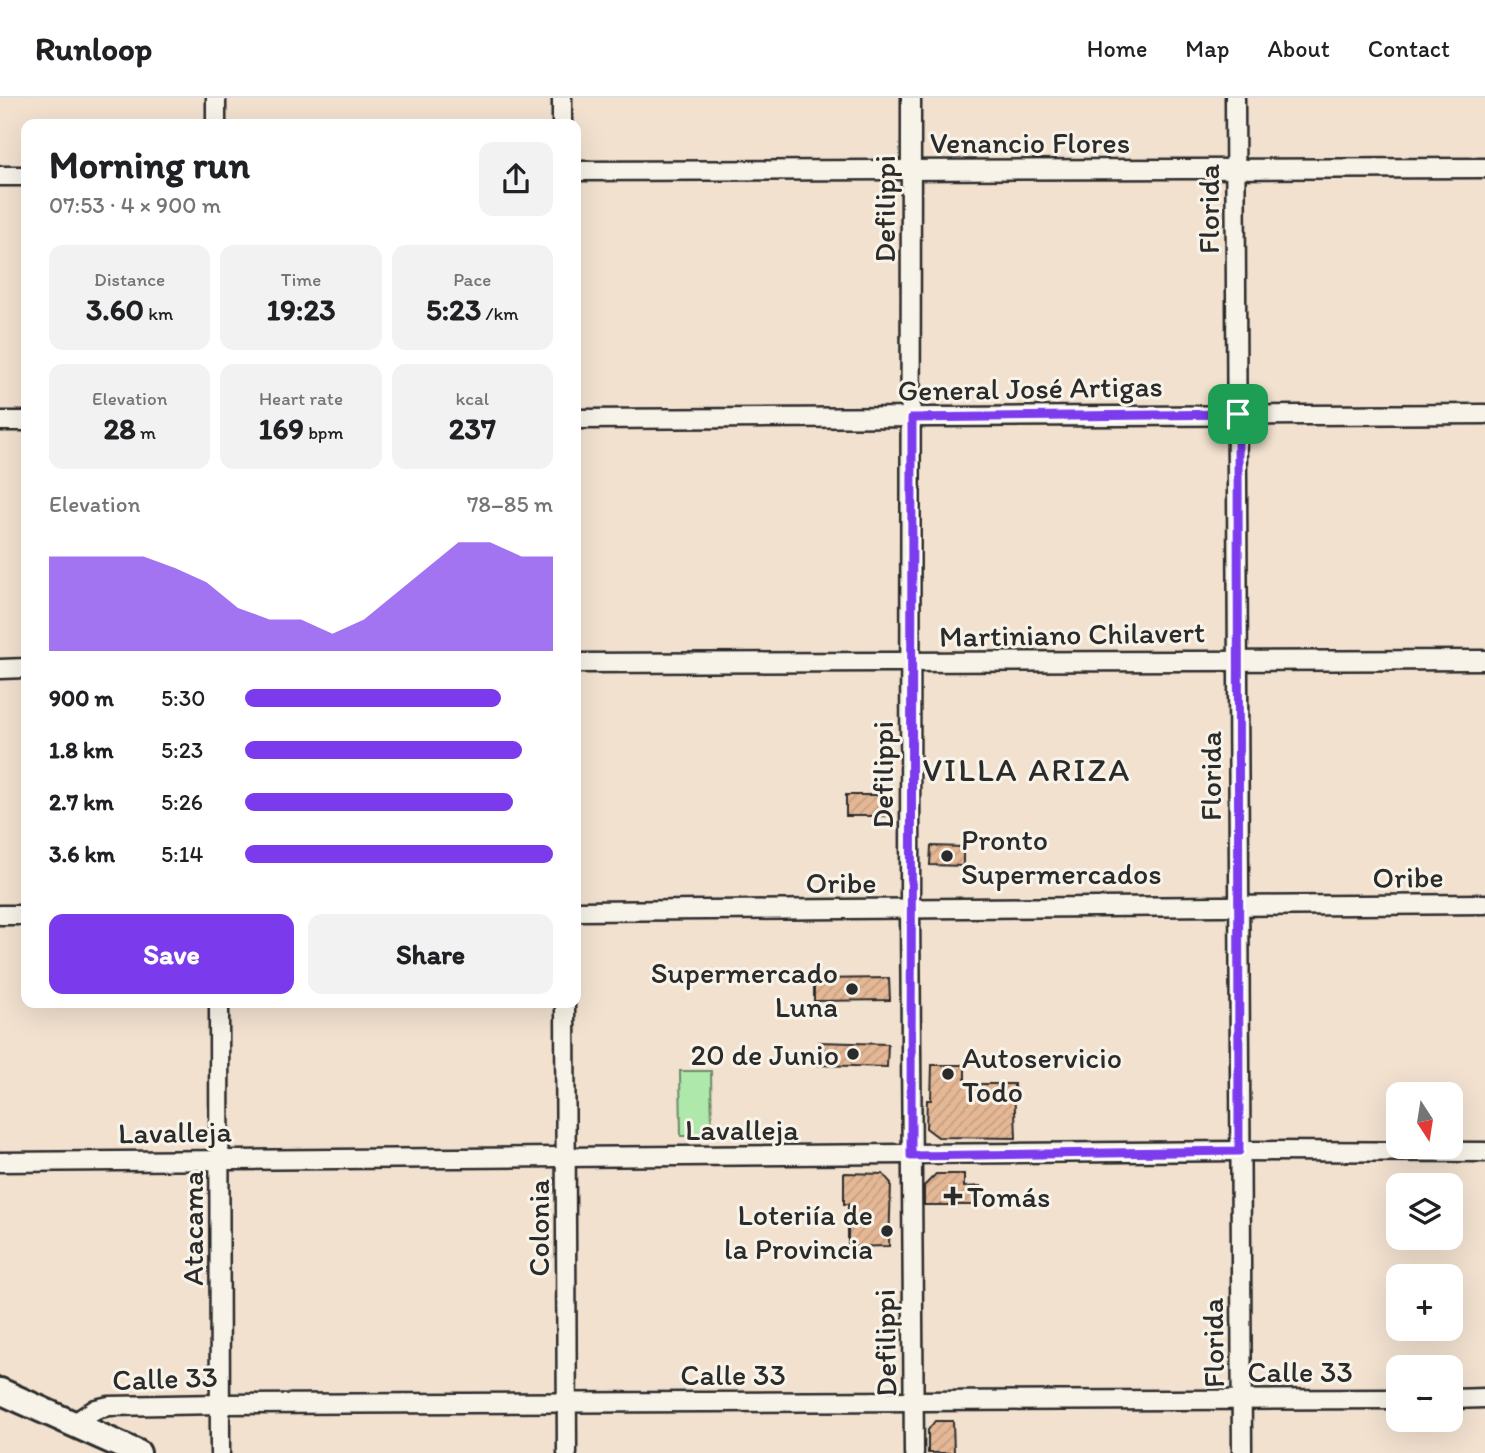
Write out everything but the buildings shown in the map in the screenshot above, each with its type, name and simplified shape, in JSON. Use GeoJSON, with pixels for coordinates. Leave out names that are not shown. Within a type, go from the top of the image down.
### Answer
{"type":"FeatureCollection","features":[{"type":"Feature","properties":{"kind":"street"},"geometry":{"type":"LineString","coordinates":[[216,98],[216,119]]}},
{"type":"Feature","properties":{"kind":"street"},"geometry":{"type":"LineString","coordinates":[[562,98],[562,119]]}},
{"type":"Feature","properties":{"kind":"street","name":"Defilippi"},"geometry":{"type":"LineString","coordinates":[[911,98],[909,909],[914,1453]]}},
{"type":"Feature","properties":{"kind":"street","name":"Florida"},"geometry":{"type":"LineString","coordinates":[[1236,98],[1242,1453]]}},
{"type":"Feature","properties":{"kind":"street","name":"Venancio Flores"},"geometry":{"type":"LineString","coordinates":[[581,171],[1485,168]]}},
{"type":"Feature","properties":{"kind":"street"},"geometry":{"type":"LineString","coordinates":[[0,176],[21,176]]}},
{"type":"Feature","properties":{"kind":"street","name":"General José Artigas"},"geometry":{"type":"LineString","coordinates":[[581,419],[1485,414]]}},
{"type":"Feature","properties":{"kind":"street"},"geometry":{"type":"LineString","coordinates":[[0,421],[21,421]]}},
{"type":"Feature","properties":{"kind":"street","name":"Martiniano Chilavert"},"geometry":{"type":"LineString","coordinates":[[581,663],[1485,660]]}},
{"type":"Feature","properties":{"kind":"street"},"geometry":{"type":"LineString","coordinates":[[0,668],[21,668]]}},
{"type":"Feature","properties":{"kind":"street","name":"Oribe"},"geometry":{"type":"LineString","coordinates":[[581,911],[1239,908],[1485,904]]}},
{"type":"Feature","properties":{"kind":"street"},"geometry":{"type":"LineString","coordinates":[[0,915],[21,915]]}},
{"type":"Feature","properties":{"kind":"street","name":"Atacama"},"geometry":{"type":"LineString","coordinates":[[219,1008],[220,1453]]}},
{"type":"Feature","properties":{"kind":"street","name":"Colonia"},"geometry":{"type":"LineString","coordinates":[[565,1008],[567,1453]]}},
{"type":"Feature","properties":{"kind":"street","name":"Lavalleja"},"geometry":{"type":"LineString","coordinates":[[0,1162],[1239,1151],[1485,1152]]}},
{"type":"Feature","properties":{"kind":"street"},"geometry":{"type":"LineString","coordinates":[[0,1391],[138,1453]]}},
{"type":"Feature","properties":{"kind":"street"},"geometry":{"type":"LineString","coordinates":[[1463,1399],[1485,1398]]}},
{"type":"Feature","properties":{"kind":"street","name":"Calle 33"},"geometry":{"type":"LineString","coordinates":[[73,1424],[96,1409],[109,1406],[1386,1399]]}},
{"type":"Feature","properties":{"kind":"green space"},"geometry":{"type":"Polygon","coordinates":[[[680,1071],[711,1071],[712,1136],[681,1136],[680,1071]]]}},
{"type":"Feature","properties":{"kind":"place","name":"Pronto Supermercados"},"geometry":{"type":"Point","coordinates":[947,856]}},
{"type":"Feature","properties":{"kind":"place","name":"Supermercado Luna"},"geometry":{"type":"Point","coordinates":[852,989]}},
{"type":"Feature","properties":{"kind":"place","name":"20 de Junio"},"geometry":{"type":"Point","coordinates":[853,1054]}},
{"type":"Feature","properties":{"kind":"place","name":"Autoservicio Todo"},"geometry":{"type":"Point","coordinates":[948,1074]}},
{"type":"Feature","properties":{"kind":"place","name":"Tomás"},"geometry":{"type":"Point","coordinates":[953,1196]}},
{"type":"Feature","properties":{"kind":"place","name":"Loteriía de la Provincia"},"geometry":{"type":"Point","coordinates":[887,1231]}},
{"type":"Feature","properties":{"kind":"district","name":"VILLA ARIZA"},"geometry":{"type":"Point","coordinates":[1027,769]}},
{"type":"Feature","properties":{"kind":"route"},"geometry":{"type":"LineString","coordinates":[[1238,414],[1239,1151],[911,1156],[909,909],[912,418],[1238,414]]}}]}
